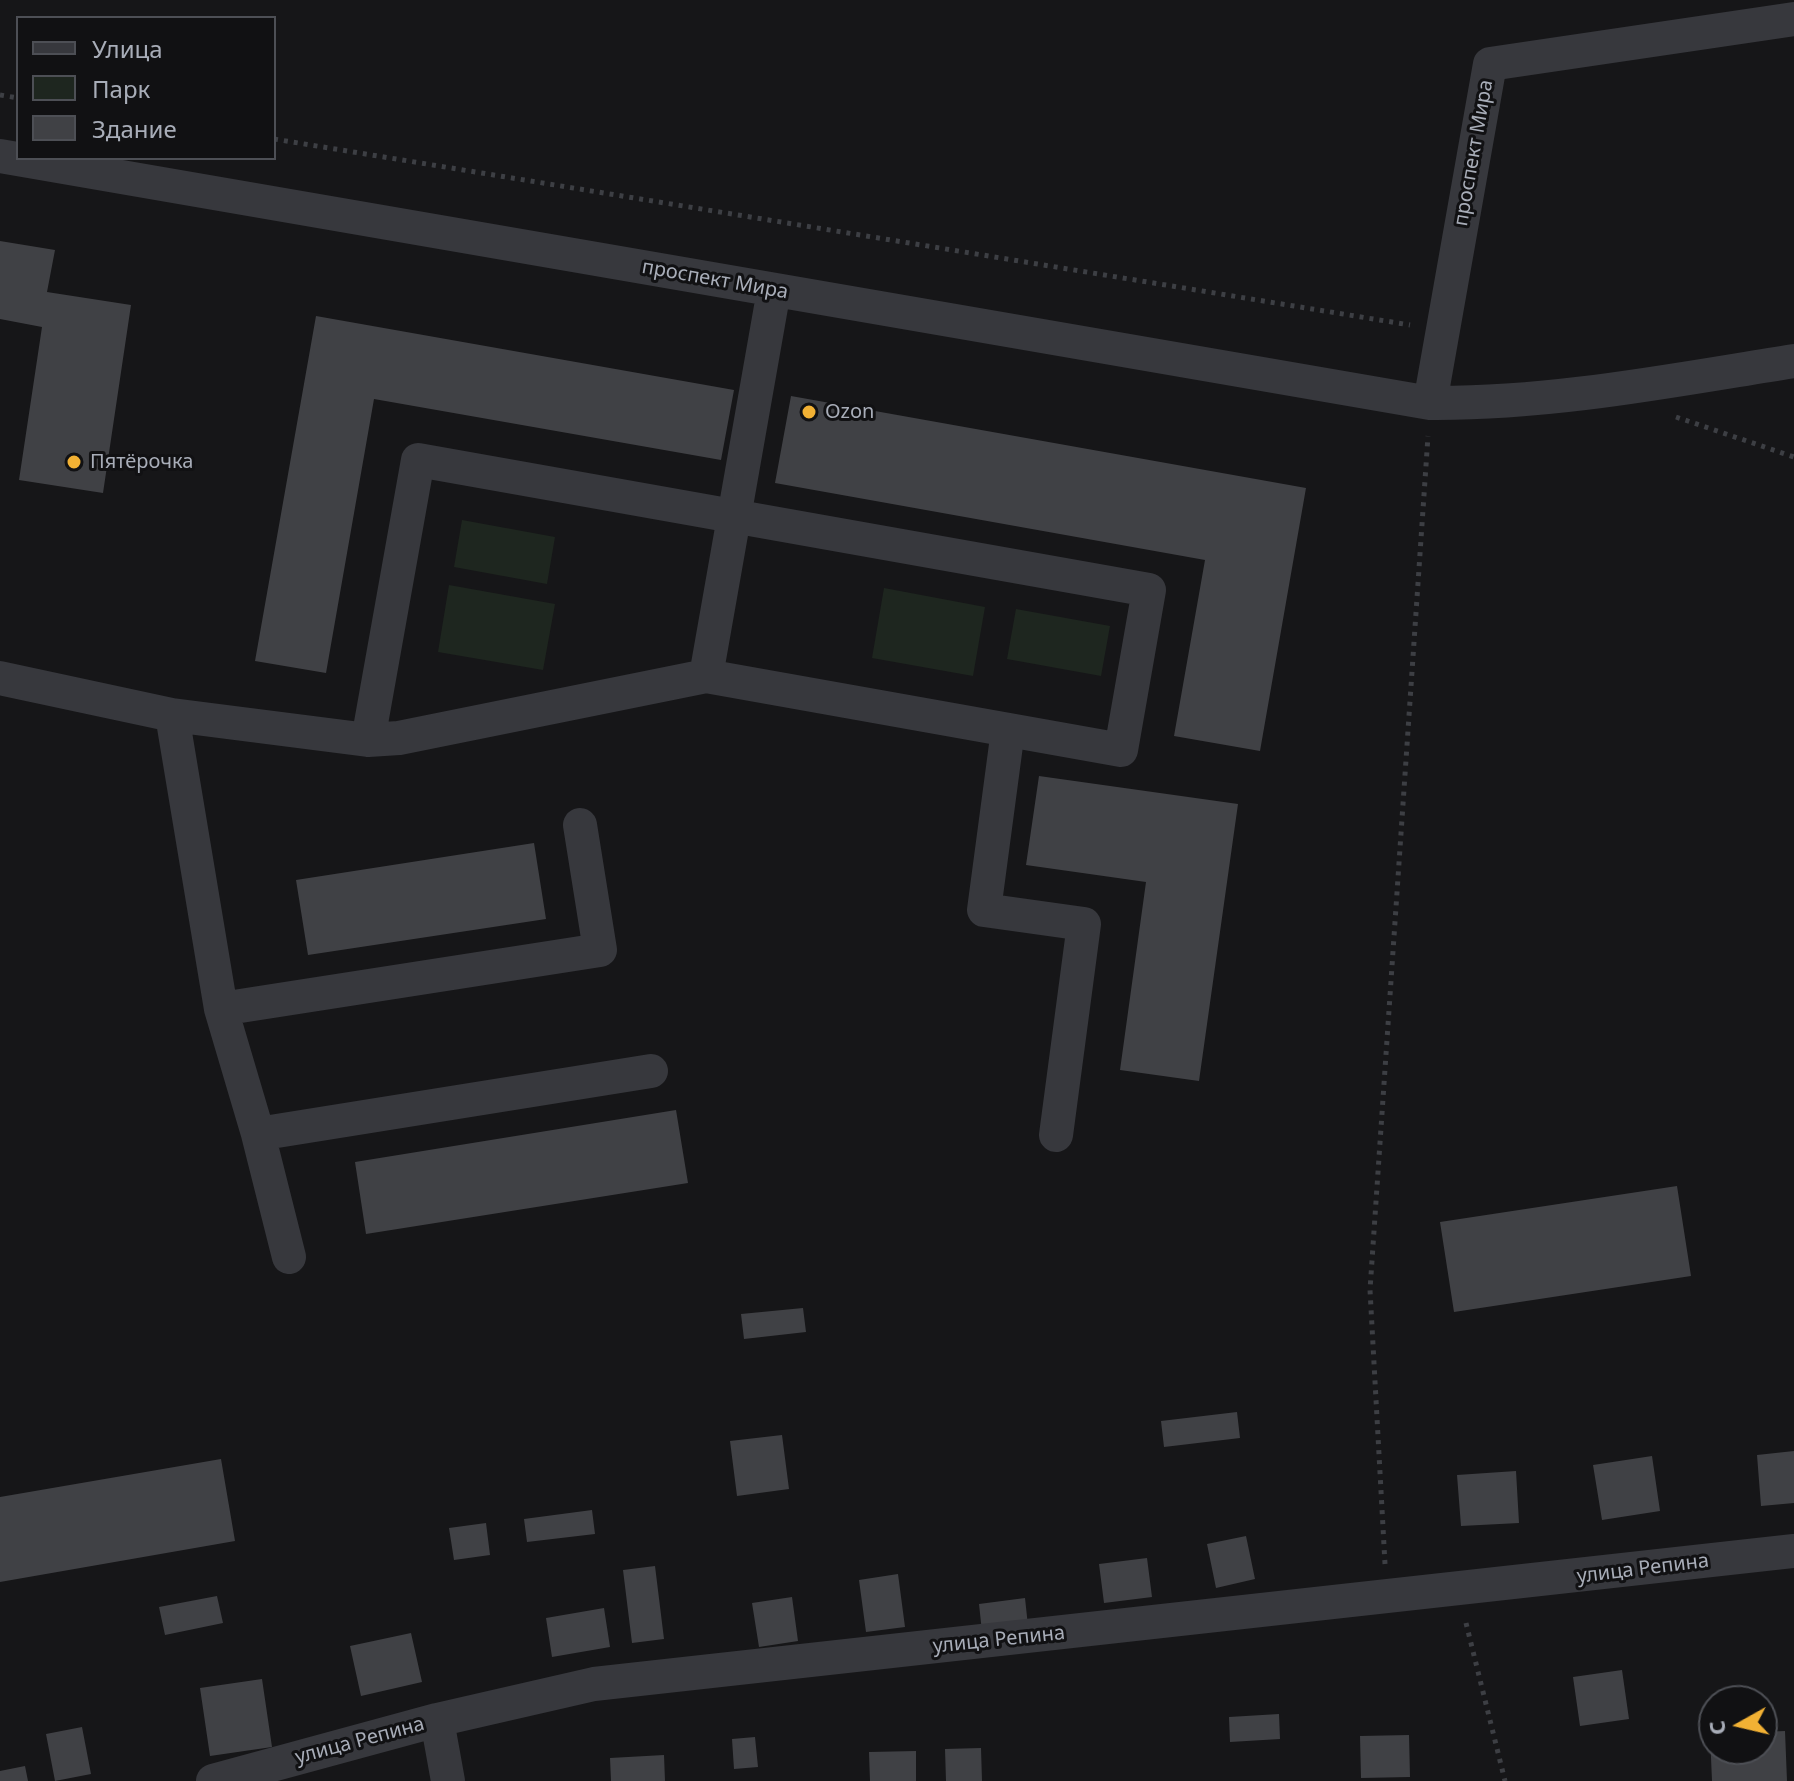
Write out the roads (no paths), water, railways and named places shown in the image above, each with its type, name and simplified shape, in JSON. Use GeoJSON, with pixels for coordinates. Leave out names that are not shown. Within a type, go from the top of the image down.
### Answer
{"type":"FeatureCollection","features":[{"type":"Feature","properties":{"kind":"street","name":"проспект Мира"},"geometry":{"type":"LineString","coordinates":[[1430,403],[1490,64],[1794,19]]}},
{"type":"Feature","properties":{"kind":"street","name":"проспект Мира"},"geometry":{"type":"LineString","coordinates":[[23,160],[1430,403],[1480,403],[1600,391],[1794,361]]}},
{"type":"Feature","properties":{"kind":"street"},"geometry":{"type":"LineString","coordinates":[[706,676],[774,290]]}},
{"type":"Feature","properties":{"kind":"street"},"geometry":{"type":"LineString","coordinates":[[0,678],[172,715],[368,740],[399,738],[706,676],[1121,750],[1149,590],[418,460],[368,740]]}},
{"type":"Feature","properties":{"kind":"street"},"geometry":{"type":"LineString","coordinates":[[172,715],[221,1009],[258,1134],[289,1257]]}},
{"type":"Feature","properties":{"kind":"street"},"geometry":{"type":"LineString","coordinates":[[1008,730],[984,910],[1084,924],[1056,1135]]}},
{"type":"Feature","properties":{"kind":"street"},"geometry":{"type":"LineString","coordinates":[[221,1009],[600,950],[580,825]]}},
{"type":"Feature","properties":{"kind":"street"},"geometry":{"type":"LineString","coordinates":[[258,1134],[651,1071]]}},
{"type":"Feature","properties":{"kind":"street","name":"улица Репина"},"geometry":{"type":"LineString","coordinates":[[213,1781],[437,1720],[594,1684],[1794,1551]]}},
{"type":"Feature","properties":{"kind":"street"},"geometry":{"type":"LineString","coordinates":[[437,1720],[448,1781]]}},
{"type":"Feature","properties":{"kind":"place","name":"Ozon"},"geometry":{"type":"Point","coordinates":[809,412]}},
{"type":"Feature","properties":{"kind":"place","name":"Пятёрочка"},"geometry":{"type":"Point","coordinates":[74,462]}}]}
